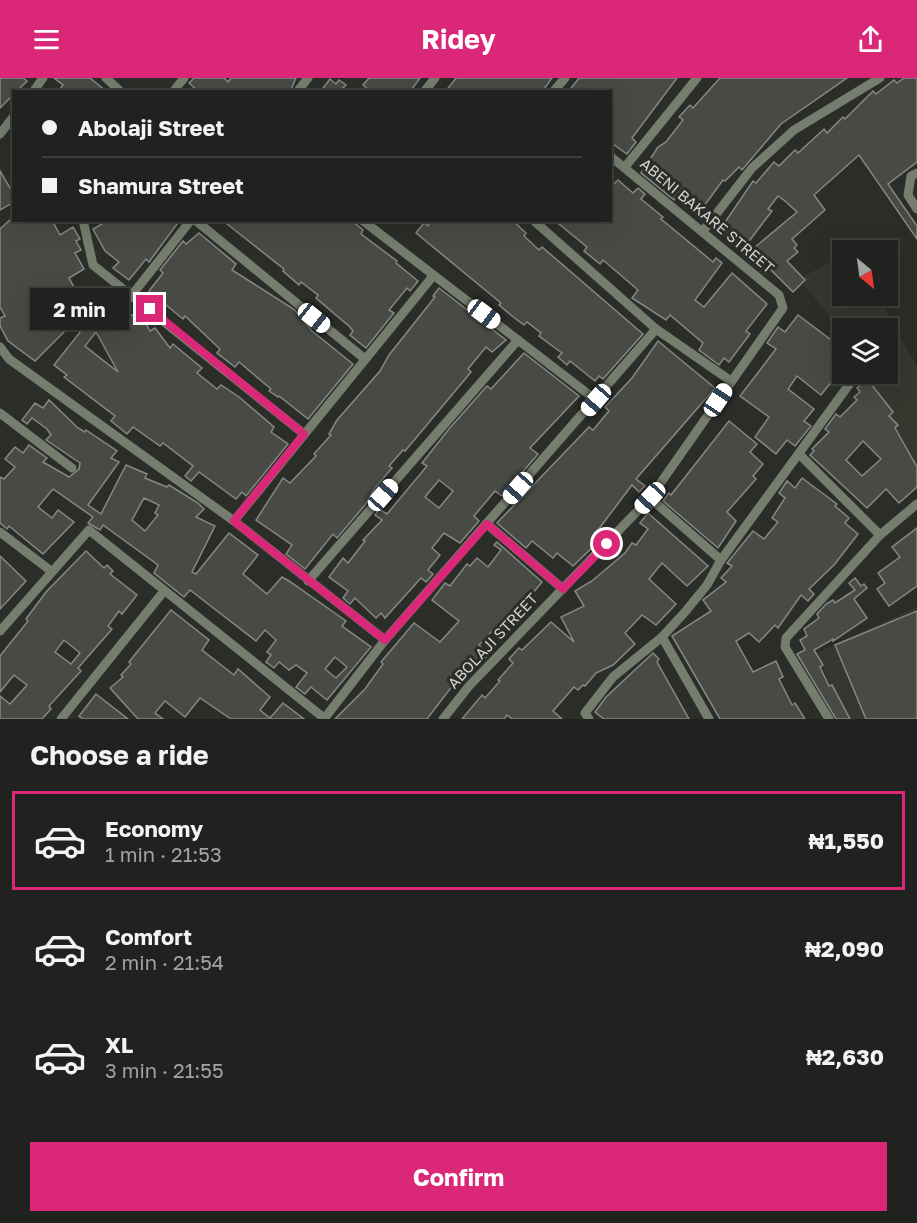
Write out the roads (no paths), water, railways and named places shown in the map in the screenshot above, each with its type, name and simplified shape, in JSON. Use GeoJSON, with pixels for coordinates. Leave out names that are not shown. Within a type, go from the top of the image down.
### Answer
{"type":"FeatureCollection","features":[{"type":"Feature","properties":{"kind":"street"},"geometry":{"type":"LineString","coordinates":[[106,78],[119,90]]}},
{"type":"Feature","properties":{"kind":"street"},"geometry":{"type":"LineString","coordinates":[[175,90],[184,78]]}},
{"type":"Feature","properties":{"kind":"street"},"geometry":{"type":"LineString","coordinates":[[299,90],[308,78]]}},
{"type":"Feature","properties":{"kind":"street"},"geometry":{"type":"LineString","coordinates":[[426,90],[435,78]]}},
{"type":"Feature","properties":{"kind":"street"},"geometry":{"type":"LineString","coordinates":[[555,90],[565,78]]}},
{"type":"Feature","properties":{"kind":"street"},"geometry":{"type":"LineString","coordinates":[[625,167],[697,78]]}},
{"type":"Feature","properties":{"kind":"street"},"geometry":{"type":"LineString","coordinates":[[703,231],[752,168],[794,130],[880,78]]}},
{"type":"Feature","properties":{"kind":"street"},"geometry":{"type":"LineString","coordinates":[[0,134],[12,119]]}},
{"type":"Feature","properties":{"kind":"street","name":"ABENI BAKARE STREET"},"geometry":{"type":"LineString","coordinates":[[612,157],[703,231],[783,301]]}},
{"type":"Feature","properties":{"kind":"street"},"geometry":{"type":"LineString","coordinates":[[917,173],[911,176],[908,195],[917,209]]}},
{"type":"Feature","properties":{"kind":"street"},"geometry":{"type":"LineString","coordinates":[[83,222],[93,265],[304,434]]}},
{"type":"Feature","properties":{"kind":"street"},"geometry":{"type":"LineString","coordinates":[[132,295],[191,222]]}},
{"type":"Feature","properties":{"kind":"street"},"geometry":{"type":"LineString","coordinates":[[195,222],[365,360]]}},
{"type":"Feature","properties":{"kind":"street"},"geometry":{"type":"LineString","coordinates":[[365,222],[596,400]]}},
{"type":"Feature","properties":{"kind":"street"},"geometry":{"type":"LineString","coordinates":[[535,222],[656,329],[731,381]]}},
{"type":"Feature","properties":{"kind":"street"},"geometry":{"type":"LineString","coordinates":[[234,521],[433,276]]}},
{"type":"Feature","properties":{"kind":"street","name":"ABOLAJI STREET"},"geometry":{"type":"LineString","coordinates":[[443,719],[469,687],[650,498],[783,308],[783,301]]}},
{"type":"Feature","properties":{"kind":"street"},"geometry":{"type":"LineString","coordinates":[[0,631],[89,530],[324,719],[385,640],[656,329]]}},
{"type":"Feature","properties":{"kind":"street"},"geometry":{"type":"LineString","coordinates":[[308,581],[518,340]]}},
{"type":"Feature","properties":{"kind":"street"},"geometry":{"type":"LineString","coordinates":[[0,347],[9,359],[234,521],[385,640]]}},
{"type":"Feature","properties":{"kind":"street"},"geometry":{"type":"LineString","coordinates":[[584,717],[613,677],[662,637],[707,585],[721,560],[850,384]]}},
{"type":"Feature","properties":{"kind":"street"},"geometry":{"type":"LineString","coordinates":[[0,413],[69,466]]}},
{"type":"Feature","properties":{"kind":"street"},"geometry":{"type":"LineString","coordinates":[[799,454],[880,535]]}},
{"type":"Feature","properties":{"kind":"street"},"geometry":{"type":"LineString","coordinates":[[650,498],[721,560]]}},
{"type":"Feature","properties":{"kind":"street"},"geometry":{"type":"LineString","coordinates":[[829,719],[785,646],[786,638],[880,535],[917,504]]}},
{"type":"Feature","properties":{"kind":"street"},"geometry":{"type":"LineString","coordinates":[[487,524],[563,589]]}},
{"type":"Feature","properties":{"kind":"street"},"geometry":{"type":"LineString","coordinates":[[0,532],[51,571]]}},
{"type":"Feature","properties":{"kind":"street"},"geometry":{"type":"LineString","coordinates":[[76,719],[64,715],[164,591]]}},
{"type":"Feature","properties":{"kind":"street"},"geometry":{"type":"LineString","coordinates":[[662,637],[709,719]]}}]}
